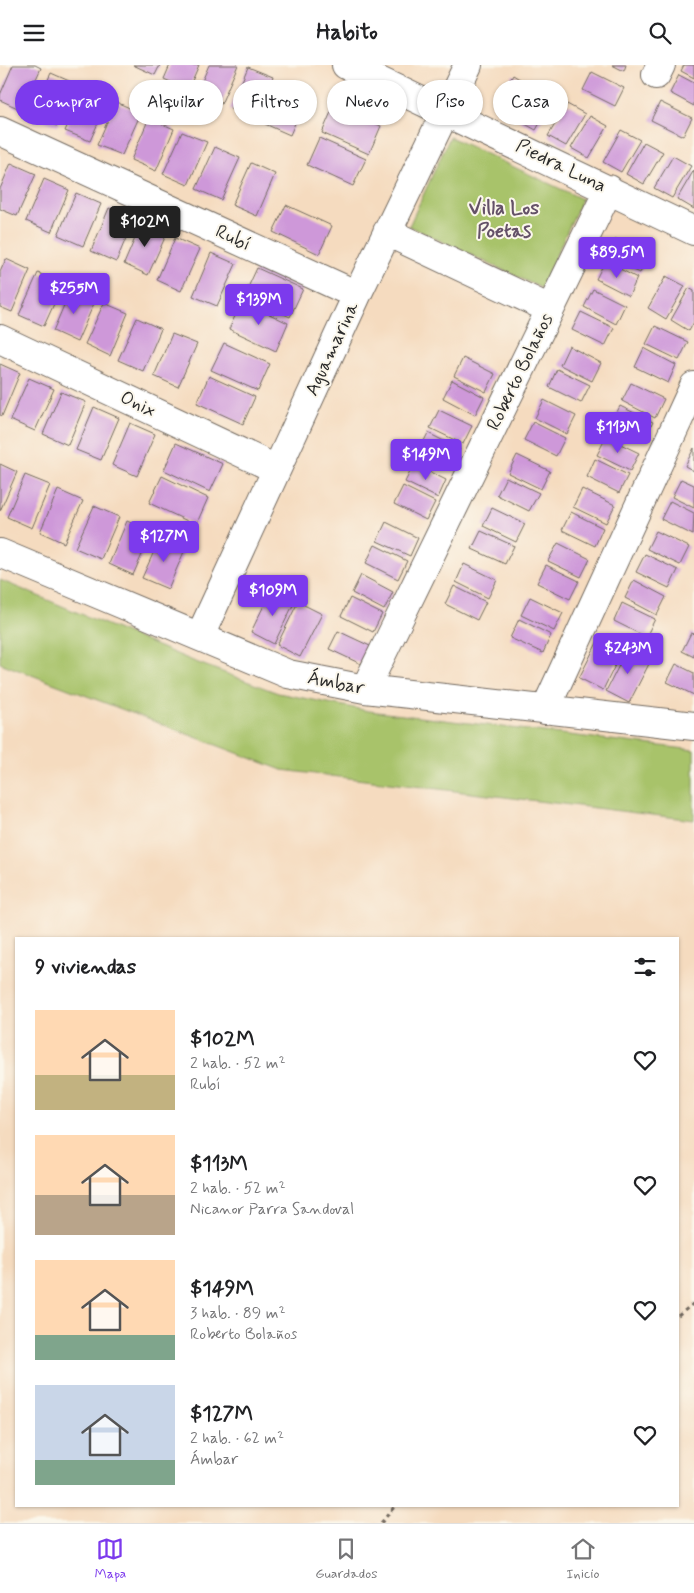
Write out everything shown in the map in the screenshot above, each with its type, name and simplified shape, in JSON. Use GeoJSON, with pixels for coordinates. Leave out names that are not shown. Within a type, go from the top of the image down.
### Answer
{"type":"FeatureCollection","features":[{"type":"Feature","properties":{"kind":"street","name":"Piedra Luna"},"geometry":{"type":"LineString","coordinates":[[346,65],[417,98]]}},
{"type":"Feature","properties":{"kind":"street","name":"Aguamarina"},"geometry":{"type":"LineString","coordinates":[[461,80],[468,65]]}},
{"type":"Feature","properties":{"kind":"street","name":"Aguamarina"},"geometry":{"type":"LineString","coordinates":[[200,636],[357,295],[439,125]]}},
{"type":"Feature","properties":{"kind":"street","name":"Piedra Luna"},"geometry":{"type":"LineString","coordinates":[[475,125],[694,231]]}},
{"type":"Feature","properties":{"kind":"street","name":"Rubí"},"geometry":{"type":"LineString","coordinates":[[0,131],[357,295]]}},
{"type":"Feature","properties":{"kind":"street","name":"Roberto Bolaños"},"geometry":{"type":"LineString","coordinates":[[365,689],[609,189]]}},
{"type":"Feature","properties":{"kind":"street"},"geometry":{"type":"LineString","coordinates":[[387,233],[550,309]]}},
{"type":"Feature","properties":{"kind":"street","name":"Onix"},"geometry":{"type":"LineString","coordinates":[[0,339],[276,469]]}},
{"type":"Feature","properties":{"kind":"street"},"geometry":{"type":"LineString","coordinates":[[545,710],[694,386]]}},
{"type":"Feature","properties":{"kind":"street","name":"Ámbar"},"geometry":{"type":"LineString","coordinates":[[0,553],[288,674],[365,689],[694,725]]}},
{"type":"Feature","properties":{"kind":"path"},"geometry":{"type":"LineString","coordinates":[[679,1315],[694,1303]]}},
{"type":"Feature","properties":{"kind":"path"},"geometry":{"type":"LineString","coordinates":[[381,1523],[394,1507]]}},
{"type":"Feature","properties":{"kind":"green space","name":"Villa Los Poetas"},"geometry":{"type":"Polygon","coordinates":[[[450,137],[582,199],[541,288],[409,226],[450,137]]]}},
{"type":"Feature","properties":{"kind":"green space"},"geometry":{"type":"Polygon","coordinates":[[[0,580],[193,661],[278,693],[369,711],[694,750],[694,820],[282,770],[0,663],[0,580]]]}},
{"type":"Feature","properties":{"kind":"building"},"geometry":{"type":"Polygon","coordinates":[[[13,65],[35,65],[41,68],[36,80],[15,80],[15,107],[0,100],[0,95],[13,65]]]}},
{"type":"Feature","properties":{"kind":"building"},"geometry":{"type":"Polygon","coordinates":[[[133,65],[160,65],[155,75],[133,65]]]}},
{"type":"Feature","properties":{"kind":"building"},"geometry":{"type":"Polygon","coordinates":[[[170,65],[199,65],[192,80],[164,79],[170,65]]]}},
{"type":"Feature","properties":{"kind":"building"},"geometry":{"type":"Polygon","coordinates":[[[209,65],[238,65],[223,99],[223,80],[203,80],[209,65]]]}},
{"type":"Feature","properties":{"kind":"building"},"geometry":{"type":"Polygon","coordinates":[[[612,65],[626,65],[624,71],[612,65]]]}},
{"type":"Feature","properties":{"kind":"building"},"geometry":{"type":"Polygon","coordinates":[[[684,65],[694,65],[694,78],[681,71],[684,65]]]}},
{"type":"Feature","properties":{"kind":"building"},"geometry":{"type":"Polygon","coordinates":[[[248,67],[273,77],[272,80],[242,80],[248,67]]]}},
{"type":"Feature","properties":{"kind":"building"},"geometry":{"type":"Polygon","coordinates":[[[592,72],[624,88],[615,106],[583,90],[592,72]]]}},
{"type":"Feature","properties":{"kind":"building"},"geometry":{"type":"Polygon","coordinates":[[[51,73],[67,80],[48,80],[51,73]]]}},
{"type":"Feature","properties":{"kind":"building"},"geometry":{"type":"Polygon","coordinates":[[[513,75],[521,80],[510,80],[513,75]]]}},
{"type":"Feature","properties":{"kind":"building"},"geometry":{"type":"Polygon","coordinates":[[[679,75],[694,83],[694,106],[670,93],[679,75]]]}},
{"type":"Feature","properties":{"kind":"building"},"geometry":{"type":"Polygon","coordinates":[[[660,102],[692,118],[683,136],[651,120],[660,102]]]}},
{"type":"Feature","properties":{"kind":"building"},"geometry":{"type":"Polygon","coordinates":[[[119,103],[129,108],[129,125],[136,125],[122,155],[97,145],[106,125],[119,125],[119,103]]]}},
{"type":"Feature","properties":{"kind":"building"},"geometry":{"type":"Polygon","coordinates":[[[568,105],[585,114],[566,146],[548,136],[555,125],[568,125],[568,105]]]}},
{"type":"Feature","properties":{"kind":"building"},"geometry":{"type":"Polygon","coordinates":[[[590,116],[608,126],[589,158],[571,148],[590,116]]]}},
{"type":"Feature","properties":{"kind":"building"},"geometry":{"type":"Polygon","coordinates":[[[327,121],[327,125],[381,126],[369,154],[322,133],[327,121]]]}},
{"type":"Feature","properties":{"kind":"building"},"geometry":{"type":"Polygon","coordinates":[[[68,125],[97,125],[90,141],[65,131],[68,125]]]}},
{"type":"Feature","properties":{"kind":"building"},"geometry":{"type":"Polygon","coordinates":[[[146,125],[165,125],[174,129],[156,171],[131,160],[146,125]]]}},
{"type":"Feature","properties":{"kind":"building"},"geometry":{"type":"Polygon","coordinates":[[[267,125],[294,125],[290,135],[267,125]]]}},
{"type":"Feature","properties":{"kind":"building"},"geometry":{"type":"Polygon","coordinates":[[[527,125],[539,125],[536,130],[527,125]]]}},
{"type":"Feature","properties":{"kind":"building"},"geometry":{"type":"Polygon","coordinates":[[[621,130],[640,140],[621,172],[603,162],[621,130]]]}},
{"type":"Feature","properties":{"kind":"building"},"geometry":{"type":"Polygon","coordinates":[[[182,132],[207,142],[188,185],[163,174],[182,132]]]}},
{"type":"Feature","properties":{"kind":"building"},"geometry":{"type":"Polygon","coordinates":[[[319,138],[366,159],[353,186],[307,165],[319,138]]]}},
{"type":"Feature","properties":{"kind":"building"},"geometry":{"type":"Polygon","coordinates":[[[644,142],[663,152],[644,184],[626,174],[644,142]]]}},
{"type":"Feature","properties":{"kind":"building"},"geometry":{"type":"Polygon","coordinates":[[[215,147],[240,158],[221,200],[196,189],[215,147]]]}},
{"type":"Feature","properties":{"kind":"building"},"geometry":{"type":"Polygon","coordinates":[[[673,156],[691,166],[672,198],[654,188],[673,156]]]}},
{"type":"Feature","properties":{"kind":"building"},"geometry":{"type":"Polygon","coordinates":[[[11,163],[36,174],[17,216],[0,209],[0,189],[11,163]]]}},
{"type":"Feature","properties":{"kind":"building"},"geometry":{"type":"Polygon","coordinates":[[[251,163],[275,174],[257,216],[232,205],[251,163]]]}},
{"type":"Feature","properties":{"kind":"building"},"geometry":{"type":"Polygon","coordinates":[[[694,170],[694,209],[677,199],[694,170]]]}},
{"type":"Feature","properties":{"kind":"building"},"geometry":{"type":"Polygon","coordinates":[[[44,179],[69,190],[51,232],[26,221],[44,179]]]}},
{"type":"Feature","properties":{"kind":"building"},"geometry":{"type":"Polygon","coordinates":[[[76,193],[101,204],[83,246],[58,235],[76,193]]]}},
{"type":"Feature","properties":{"kind":"building"},"geometry":{"type":"Polygon","coordinates":[[[286,205],[332,226],[319,254],[273,232],[286,205]]]}},
{"type":"Feature","properties":{"kind":"building"},"geometry":{"type":"Polygon","coordinates":[[[109,208],[134,219],[116,262],[91,251],[109,208]]]}},
{"type":"Feature","properties":{"kind":"building"},"geometry":{"type":"Polygon","coordinates":[[[142,222],[167,233],[148,275],[124,264],[142,222]]]}},
{"type":"Feature","properties":{"kind":"building"},"geometry":{"type":"Polygon","coordinates":[[[175,238],[200,249],[181,291],[157,280],[175,238]]]}},
{"type":"Feature","properties":{"kind":"building"},"geometry":{"type":"Polygon","coordinates":[[[616,239],[649,255],[640,273],[607,257],[616,239]]]}},
{"type":"Feature","properties":{"kind":"building"},"geometry":{"type":"Polygon","coordinates":[[[211,253],[236,264],[217,306],[193,296],[211,253]]]}},
{"type":"Feature","properties":{"kind":"building"},"geometry":{"type":"Polygon","coordinates":[[[6,259],[30,270],[12,312],[0,307],[0,272],[6,259]]]}},
{"type":"Feature","properties":{"kind":"building"},"geometry":{"type":"Polygon","coordinates":[[[605,261],[637,278],[629,296],[596,279],[605,261]]]}},
{"type":"Feature","properties":{"kind":"building"},"geometry":{"type":"Polygon","coordinates":[[[257,268],[303,289],[290,317],[244,296],[257,268]]]}},
{"type":"Feature","properties":{"kind":"building"},"geometry":{"type":"Polygon","coordinates":[[[38,273],[63,284],[44,326],[19,315],[38,273]]]}},
{"type":"Feature","properties":{"kind":"building"},"geometry":{"type":"Polygon","coordinates":[[[666,276],[685,286],[666,319],[648,308],[666,276]]]}},
{"type":"Feature","properties":{"kind":"building"},"geometry":{"type":"Polygon","coordinates":[[[689,288],[694,291],[694,322],[689,331],[671,320],[689,288]]]}},
{"type":"Feature","properties":{"kind":"building"},"geometry":{"type":"Polygon","coordinates":[[[71,289],[96,299],[77,342],[53,331],[71,289]]]}},
{"type":"Feature","properties":{"kind":"building"},"geometry":{"type":"Polygon","coordinates":[[[593,289],[625,305],[616,324],[584,307],[593,289]]]}},
{"type":"Feature","properties":{"kind":"building"},"geometry":{"type":"Polygon","coordinates":[[[242,301],[288,323],[276,351],[229,329],[242,301]]]}},
{"type":"Feature","properties":{"kind":"building"},"geometry":{"type":"Polygon","coordinates":[[[104,303],[128,313],[110,356],[85,344],[104,303]]]}},
{"type":"Feature","properties":{"kind":"building"},"geometry":{"type":"Polygon","coordinates":[[[581,312],[614,328],[605,346],[572,330],[581,312]]]}},
{"type":"Feature","properties":{"kind":"building"},"geometry":{"type":"Polygon","coordinates":[[[137,318],[161,329],[143,371],[118,360],[137,318]]]}},
{"type":"Feature","properties":{"kind":"building"},"geometry":{"type":"Polygon","coordinates":[[[655,326],[688,342],[679,360],[646,344],[655,326]]]}},
{"type":"Feature","properties":{"kind":"building"},"geometry":{"type":"Polygon","coordinates":[[[172,334],[197,344],[178,387],[154,376],[172,334]]]}},
{"type":"Feature","properties":{"kind":"building"},"geometry":{"type":"Polygon","coordinates":[[[224,343],[270,364],[258,391],[211,370],[224,343]]]}},
{"type":"Feature","properties":{"kind":"building"},"geometry":{"type":"Polygon","coordinates":[[[569,346],[601,363],[592,381],[560,365],[569,346]]]}},
{"type":"Feature","properties":{"kind":"building"},"geometry":{"type":"Polygon","coordinates":[[[644,348],[676,365],[668,383],[635,367],[644,348]]]}},
{"type":"Feature","properties":{"kind":"building"},"geometry":{"type":"Polygon","coordinates":[[[463,358],[495,374],[486,392],[454,376],[463,358]]]}},
{"type":"Feature","properties":{"kind":"building"},"geometry":{"type":"Polygon","coordinates":[[[0,364],[20,373],[2,416],[0,415],[0,364]]]}},
{"type":"Feature","properties":{"kind":"building"},"geometry":{"type":"Polygon","coordinates":[[[557,369],[590,385],[581,403],[549,387],[557,369]]]}},
{"type":"Feature","properties":{"kind":"building"},"geometry":{"type":"Polygon","coordinates":[[[209,376],[255,397],[243,424],[197,403],[209,376]]]}},
{"type":"Feature","properties":{"kind":"building"},"geometry":{"type":"Polygon","coordinates":[[[29,378],[54,389],[35,431],[10,420],[29,378]]]}},
{"type":"Feature","properties":{"kind":"building"},"geometry":{"type":"Polygon","coordinates":[[[452,380],[484,397],[475,415],[443,398],[452,380]]]}},
{"type":"Feature","properties":{"kind":"building"},"geometry":{"type":"Polygon","coordinates":[[[631,383],[664,399],[655,418],[622,401],[631,383]]]}},
{"type":"Feature","properties":{"kind":"building"},"geometry":{"type":"Polygon","coordinates":[[[61,392],[86,402],[68,445],[43,434],[61,392]]]}},
{"type":"Feature","properties":{"kind":"building"},"geometry":{"type":"Polygon","coordinates":[[[544,400],[576,416],[567,434],[535,418],[544,400]]]}},
{"type":"Feature","properties":{"kind":"building"},"geometry":{"type":"Polygon","coordinates":[[[620,406],[653,422],[644,440],[611,424],[620,406]]]}},
{"type":"Feature","properties":{"kind":"building"},"geometry":{"type":"Polygon","coordinates":[[[94,407],[119,418],[101,460],[76,450],[94,407]]]}},
{"type":"Feature","properties":{"kind":"building"},"geometry":{"type":"Polygon","coordinates":[[[439,410],[472,426],[463,444],[430,428],[439,410]]]}},
{"type":"Feature","properties":{"kind":"building"},"geometry":{"type":"Polygon","coordinates":[[[533,422],[565,438],[556,456],[524,440],[533,422]]]}},
{"type":"Feature","properties":{"kind":"building"},"geometry":{"type":"Polygon","coordinates":[[[130,423],[155,434],[137,476],[112,465],[130,423]]]}},
{"type":"Feature","properties":{"kind":"building"},"geometry":{"type":"Polygon","coordinates":[[[428,433],[460,449],[451,467],[419,451],[428,433]]]}},
{"type":"Feature","properties":{"kind":"building"},"geometry":{"type":"Polygon","coordinates":[[[606,437],[639,453],[630,471],[597,455],[606,437]]]}},
{"type":"Feature","properties":{"kind":"building"},"geometry":{"type":"Polygon","coordinates":[[[176,443],[223,464],[210,492],[164,470],[176,443]]]}},
{"type":"Feature","properties":{"kind":"building"},"geometry":{"type":"Polygon","coordinates":[[[694,448],[694,471],[685,466],[694,448]]]}},
{"type":"Feature","properties":{"kind":"building"},"geometry":{"type":"Polygon","coordinates":[[[517,455],[550,471],[541,489],[508,473],[517,455]]]}},
{"type":"Feature","properties":{"kind":"building"},"geometry":{"type":"Polygon","coordinates":[[[595,459],[628,475],[619,493],[587,477],[595,459]]]}},
{"type":"Feature","properties":{"kind":"building"},"geometry":{"type":"Polygon","coordinates":[[[0,464],[17,472],[0,511],[0,464]]]}},
{"type":"Feature","properties":{"kind":"building"},"geometry":{"type":"Polygon","coordinates":[[[414,464],[446,480],[438,498],[405,482],[414,464]]]}},
{"type":"Feature","properties":{"kind":"building"},"geometry":{"type":"Polygon","coordinates":[[[25,475],[50,485],[32,528],[7,517],[25,475]]]}},
{"type":"Feature","properties":{"kind":"building"},"geometry":{"type":"Polygon","coordinates":[[[162,476],[208,498],[196,525],[149,503],[162,476]]]}},
{"type":"Feature","properties":{"kind":"building"},"geometry":{"type":"Polygon","coordinates":[[[506,477],[539,493],[529,511],[497,495],[506,477]]]}},
{"type":"Feature","properties":{"kind":"building"},"geometry":{"type":"Polygon","coordinates":[[[681,479],[694,485],[694,508],[672,497],[681,479]]]}},
{"type":"Feature","properties":{"kind":"building"},"geometry":{"type":"Polygon","coordinates":[[[403,486],[435,502],[426,520],[394,504],[403,486]]]}},
{"type":"Feature","properties":{"kind":"building"},"geometry":{"type":"Polygon","coordinates":[[[582,489],[615,505],[606,523],[573,507],[582,489]]]}},
{"type":"Feature","properties":{"kind":"building"},"geometry":{"type":"Polygon","coordinates":[[[58,490],[83,501],[64,543],[40,532],[58,490]]]}},
{"type":"Feature","properties":{"kind":"building"},"geometry":{"type":"Polygon","coordinates":[[[670,501],[694,513],[693,535],[661,519],[670,501]]]}},
{"type":"Feature","properties":{"kind":"building"},"geometry":{"type":"Polygon","coordinates":[[[94,506],[119,517],[101,559],[75,548],[94,506]]]}},
{"type":"Feature","properties":{"kind":"building"},"geometry":{"type":"Polygon","coordinates":[[[492,508],[525,524],[516,542],[483,526],[492,508]]]}},
{"type":"Feature","properties":{"kind":"building"},"geometry":{"type":"Polygon","coordinates":[[[571,512],[603,528],[595,546],[562,530],[571,512]]]}},
{"type":"Feature","properties":{"kind":"building"},"geometry":{"type":"Polygon","coordinates":[[[127,521],[152,532],[133,575],[109,564],[127,521]]]}},
{"type":"Feature","properties":{"kind":"building"},"geometry":{"type":"Polygon","coordinates":[[[386,522],[418,538],[410,556],[377,541],[386,522]]]}},
{"type":"Feature","properties":{"kind":"building"},"geometry":{"type":"Polygon","coordinates":[[[481,531],[514,546],[505,564],[472,549],[481,531]]]}},
{"type":"Feature","properties":{"kind":"building"},"geometry":{"type":"Polygon","coordinates":[[[656,531],[689,547],[680,565],[647,549],[656,531]]]}},
{"type":"Feature","properties":{"kind":"building"},"geometry":{"type":"Polygon","coordinates":[[[161,536],[186,547],[168,589],[142,578],[161,536]]]}},
{"type":"Feature","properties":{"kind":"building"},"geometry":{"type":"Polygon","coordinates":[[[558,543],[590,559],[581,577],[548,561],[558,543]]]}},
{"type":"Feature","properties":{"kind":"building"},"geometry":{"type":"Polygon","coordinates":[[[375,545],[407,561],[398,579],[366,563],[375,545]]]}},
{"type":"Feature","properties":{"kind":"building"},"geometry":{"type":"Polygon","coordinates":[[[645,554],[678,570],[669,588],[636,572],[645,554]]]}},
{"type":"Feature","properties":{"kind":"building"},"geometry":{"type":"Polygon","coordinates":[[[464,564],[497,580],[488,598],[456,582],[464,564]]]}},
{"type":"Feature","properties":{"kind":"building"},"geometry":{"type":"Polygon","coordinates":[[[546,565],[579,581],[570,599],[537,583],[546,565]]]}},
{"type":"Feature","properties":{"kind":"building"},"geometry":{"type":"Polygon","coordinates":[[[361,575],[393,592],[384,610],[352,593],[361,575]]]}},
{"type":"Feature","properties":{"kind":"building"},"geometry":{"type":"Polygon","coordinates":[[[634,580],[666,597],[657,615],[625,598],[634,580]]]}},
{"type":"Feature","properties":{"kind":"building"},"geometry":{"type":"Polygon","coordinates":[[[454,586],[486,602],[477,620],[445,604],[454,586]]]}},
{"type":"Feature","properties":{"kind":"building"},"geometry":{"type":"Polygon","coordinates":[[[272,589],[295,601],[274,644],[251,632],[272,589]]]}},
{"type":"Feature","properties":{"kind":"building"},"geometry":{"type":"Polygon","coordinates":[[[530,597],[563,613],[554,631],[521,615],[530,597]]]}},
{"type":"Feature","properties":{"kind":"building"},"geometry":{"type":"Polygon","coordinates":[[[350,598],[382,614],[373,632],[341,616],[350,598]]]}},
{"type":"Feature","properties":{"kind":"building"},"geometry":{"type":"Polygon","coordinates":[[[298,602],[322,614],[300,657],[277,645],[298,602]]]}},
{"type":"Feature","properties":{"kind":"building"},"geometry":{"type":"Polygon","coordinates":[[[622,603],[655,619],[646,637],[614,621],[622,603]]]}},
{"type":"Feature","properties":{"kind":"building"},"geometry":{"type":"Polygon","coordinates":[[[519,619],[551,635],[543,653],[510,638],[519,619]]]}},
{"type":"Feature","properties":{"kind":"building"},"geometry":{"type":"Polygon","coordinates":[[[338,631],[370,646],[361,664],[329,649],[338,631]]]}},
{"type":"Feature","properties":{"kind":"building"},"geometry":{"type":"Polygon","coordinates":[[[691,633],[694,634],[694,657],[682,651],[691,633]]]}},
{"type":"Feature","properties":{"kind":"building"},"geometry":{"type":"Polygon","coordinates":[[[601,635],[624,647],[603,690],[579,678],[601,635]]]}},
{"type":"Feature","properties":{"kind":"building"},"geometry":{"type":"Polygon","coordinates":[[[628,648],[651,660],[629,703],[606,691],[628,648]]]}},
{"type":"Feature","properties":{"kind":"building"},"geometry":{"type":"Polygon","coordinates":[[[676,664],[694,673],[694,695],[667,682],[676,664]]]}},
{"type":"Feature","properties":{"kind":"district","name":"Villa Los Poetas"},"geometry":{"type":"Point","coordinates":[504,220]}}]}
